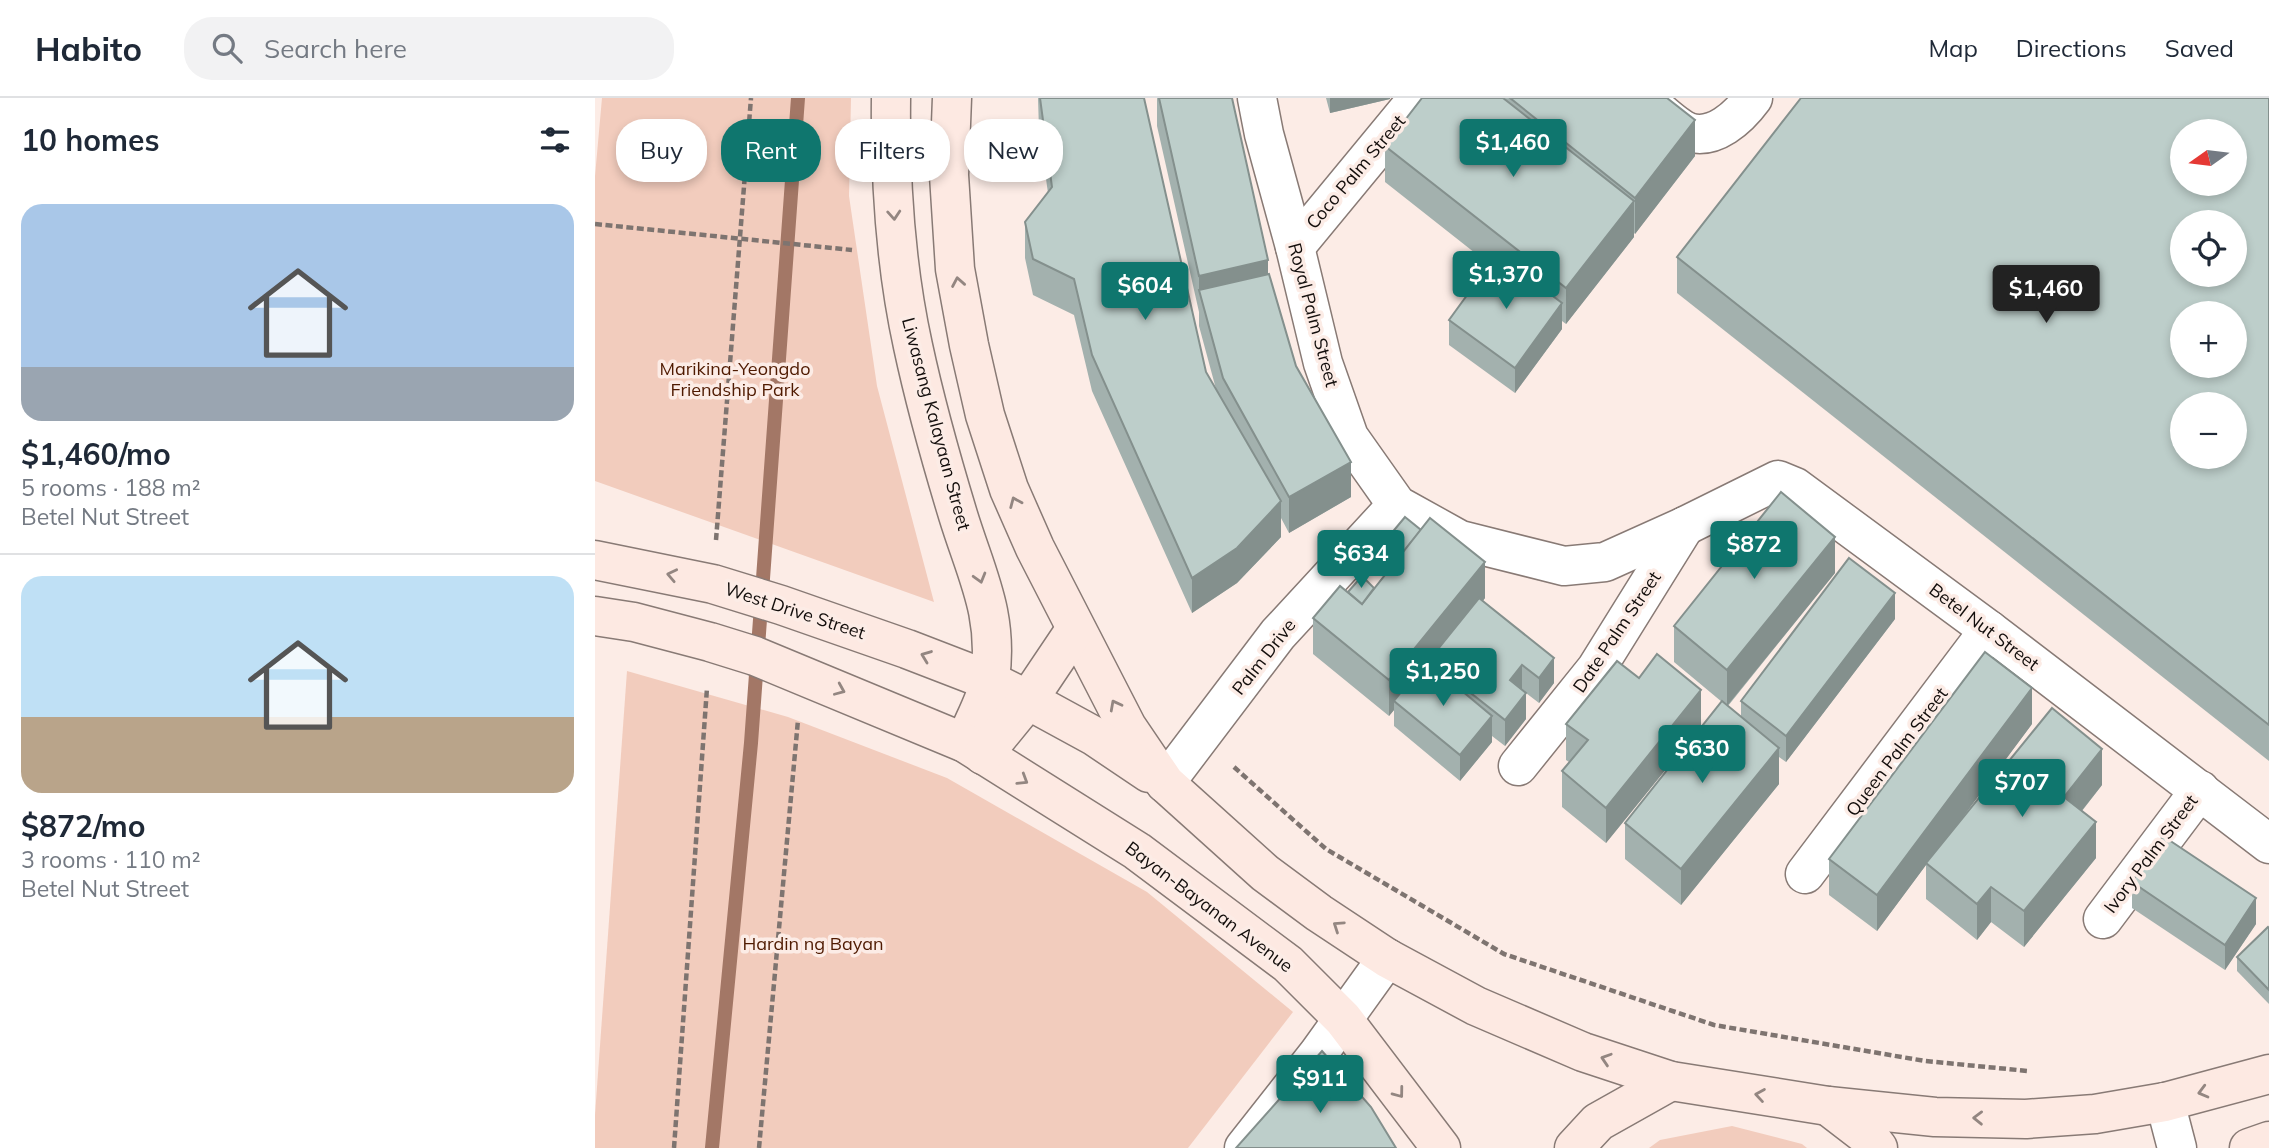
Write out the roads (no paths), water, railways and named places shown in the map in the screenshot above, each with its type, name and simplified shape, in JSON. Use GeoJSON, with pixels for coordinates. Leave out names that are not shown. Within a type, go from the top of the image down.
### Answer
{"type":"FeatureCollection","features":[{"type":"Feature","properties":{"kind":"street","name":"Liwasang Kalayaan Street"},"geometry":{"type":"LineString","coordinates":[[891,98],[890,152],[894,223],[903,296],[933,428],[959,518],[981,578],[992,627],[990,681],[974,749]]}},
{"type":"Feature","properties":{"kind":"street"},"geometry":{"type":"LineString","coordinates":[[952,98],[949,175],[955,268],[985,415],[1009,489],[1075,630],[1127,727],[1165,783]]}},
{"type":"Feature","properties":{"kind":"street","name":"Royal Palm Street"},"geometry":{"type":"LineString","coordinates":[[1257,98],[1323,363],[1349,437],[1397,505],[1460,540],[1564,566],[1605,562],[1685,526]]}},
{"type":"Feature","properties":{"kind":"street","name":"Coco Palm Street"},"geometry":{"type":"LineString","coordinates":[[1294,247],[1418,98]]}},
{"type":"Feature","properties":{"kind":"street"},"geometry":{"type":"LineString","coordinates":[[1643,98],[1687,132],[1704,134],[1720,128],[1741,114],[1753,98]]}},
{"type":"Feature","properties":{"kind":"street","name":"Betel Nut Street"},"geometry":{"type":"LineString","coordinates":[[1685,526],[1778,480],[1795,487],[1989,630],[2269,844]]}},
{"type":"Feature","properties":{"kind":"street","name":"Palm Drive"},"geometry":{"type":"LineString","coordinates":[[1165,783],[1278,634],[1397,505]]}},
{"type":"Feature","properties":{"kind":"street","name":"Date Palm Street"},"geometry":{"type":"LineString","coordinates":[[1518,766],[1596,669],[1685,526]]}},
{"type":"Feature","properties":{"kind":"street","name":"West Drive Street"},"geometry":{"type":"LineString","coordinates":[[595,561],[726,588],[907,649],[990,681]]}},
{"type":"Feature","properties":{"kind":"street"},"geometry":{"type":"LineString","coordinates":[[595,616],[634,622],[721,645],[790,669],[974,749],[1028,700],[1075,630]]}},
{"type":"Feature","properties":{"kind":"street","name":"Queen Palm Street"},"geometry":{"type":"LineString","coordinates":[[1805,874],[1989,630]]}},
{"type":"Feature","properties":{"kind":"street"},"geometry":{"type":"LineString","coordinates":[[990,681],[1094,736],[1165,783],[1265,873],[1387,958],[1476,1006],[1583,1052],[1671,1081],[1828,1106],[1935,1117],[2026,1119],[2095,1114],[2165,1102],[2269,1074]]}},
{"type":"Feature","properties":{"kind":"street","name":"Bayan-Bayanan Avenue"},"geometry":{"type":"LineString","coordinates":[[974,749],[1137,852],[1288,964],[1343,1019],[1441,1148]]}},
{"type":"Feature","properties":{"kind":"street","name":"Ivory Palm Street"},"geometry":{"type":"LineString","coordinates":[[2102,919],[2200,790]]}},
{"type":"Feature","properties":{"kind":"street"},"geometry":{"type":"LineString","coordinates":[[1244,1148],[1387,958]]}},
{"type":"Feature","properties":{"kind":"street"},"geometry":{"type":"LineString","coordinates":[[1574,1148],[1598,1122],[1671,1081]]}},
{"type":"Feature","properties":{"kind":"street"},"geometry":{"type":"LineString","coordinates":[[2165,1102],[2177,1148]]}},
{"type":"Feature","properties":{"kind":"street"},"geometry":{"type":"LineString","coordinates":[[1828,1106],[1871,1139],[1878,1148]]}},
{"type":"Feature","properties":{"kind":"street"},"geometry":{"type":"LineString","coordinates":[[2249,1148],[2269,1141]]}},
{"type":"Feature","properties":{"kind":"waterway"},"geometry":{"type":"LineString","coordinates":[[712,1148],[751,743],[798,98]]}},
{"type":"Feature","properties":{"kind":"park label","name":"Marikina-Yeongdo Friendship Park"},"geometry":{"type":"Point","coordinates":[735,379]}},
{"type":"Feature","properties":{"kind":"park label","name":"Hardin ng Bayan"},"geometry":{"type":"Point","coordinates":[813,944]}}]}
